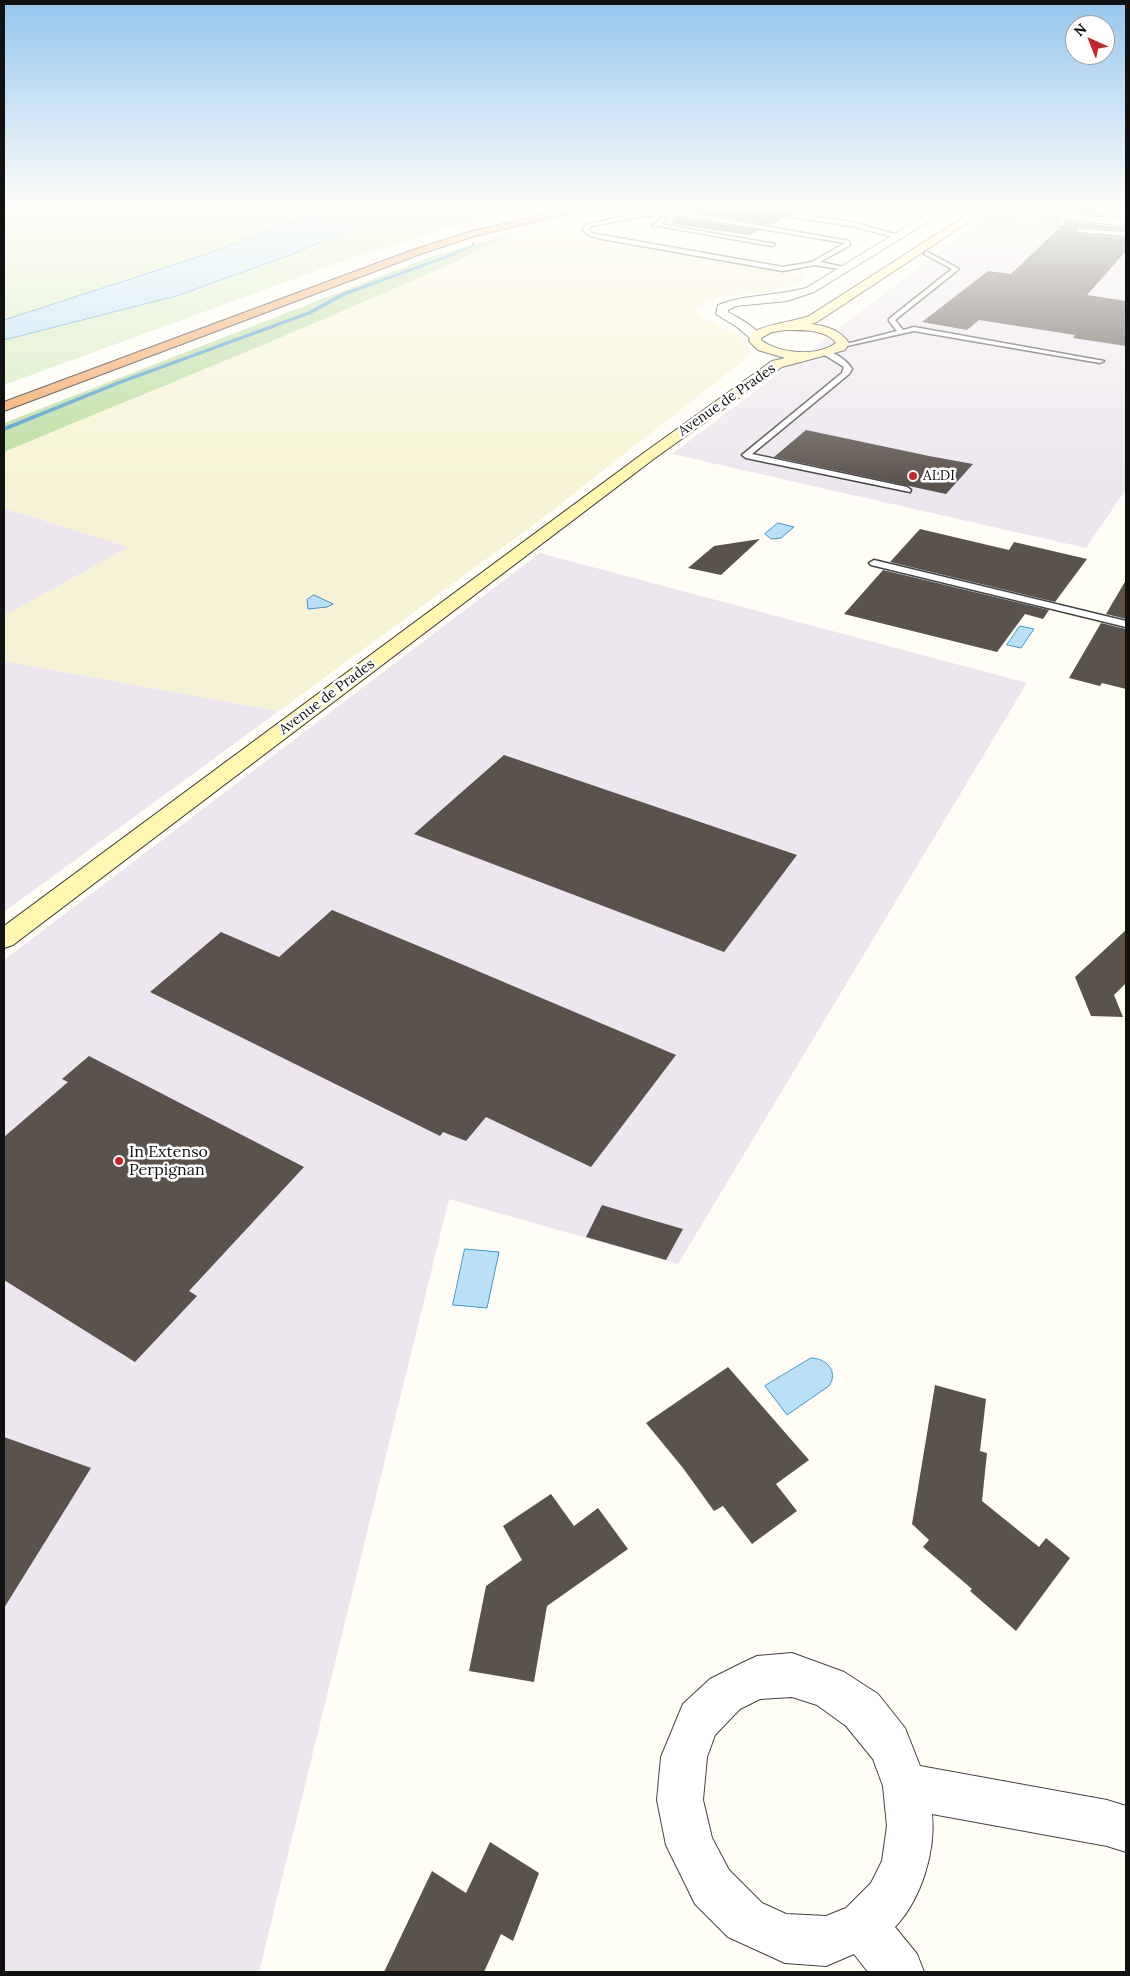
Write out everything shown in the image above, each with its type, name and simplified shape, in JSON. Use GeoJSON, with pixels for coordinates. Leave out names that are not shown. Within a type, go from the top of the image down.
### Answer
{"type":"FeatureCollection","features":[{"type":"Feature","properties":{"kind":"highway"},"geometry":{"type":"LineString","coordinates":[[4,396],[265,299]]}},
{"type":"Feature","properties":{"kind":"highway"},"geometry":{"type":"LineString","coordinates":[[4,407],[289,299]]}},
{"type":"Feature","properties":{"kind":"main road"},"geometry":{"type":"LineString","coordinates":[[792,326],[822,329],[844,338],[826,352],[809,355],[767,349],[759,345],[755,340],[755,336],[768,329],[792,326],[813,319],[844,299]]}},
{"type":"Feature","properties":{"kind":"main road"},"geometry":{"type":"LineString","coordinates":[[822,329],[860,299]]}},
{"type":"Feature","properties":{"kind":"main road","name":"Avenue de Prades"},"geometry":{"type":"LineString","coordinates":[[754,361],[767,349]]}},
{"type":"Feature","properties":{"kind":"main road","name":"Avenue de Prades"},"geometry":{"type":"LineString","coordinates":[[4,939],[650,455],[777,364],[809,355]]}},
{"type":"Feature","properties":{"kind":"main road","name":"Avenue de Prades"},"geometry":{"type":"LineString","coordinates":[[650,455],[740,373]]}},
{"type":"Feature","properties":{"kind":"street"},"geometry":{"type":"LineString","coordinates":[[755,336],[741,324],[722,314],[722,308],[734,303],[767,299]]}},
{"type":"Feature","properties":{"kind":"street"},"geometry":{"type":"LineString","coordinates":[[741,324],[768,329]]}},
{"type":"Feature","properties":{"kind":"street"},"geometry":{"type":"LineString","coordinates":[[792,1675],[829,1687],[862,1710],[889,1744],[906,1786],[910,1826],[905,1865],[888,1900],[863,1926],[826,1940],[784,1938],[745,1920],[712,1887],[690,1845],[680,1800],[684,1758],[699,1720],[725,1694],[757,1678],[792,1675]]}},
{"type":"Feature","properties":{"kind":"street"},"geometry":{"type":"LineString","coordinates":[[906,1786],[1107,1823],[1126,1829]]}},
{"type":"Feature","properties":{"kind":"street"},"geometry":{"type":"LineString","coordinates":[[863,1926],[899,1972]]}},
{"type":"Feature","properties":{"kind":"lane"},"geometry":{"type":"LineString","coordinates":[[902,332],[891,320],[917,299]]}},
{"type":"Feature","properties":{"kind":"lane"},"geometry":{"type":"LineString","coordinates":[[844,338],[876,338],[914,329],[1100,361]]}},
{"type":"Feature","properties":{"kind":"lane"},"geometry":{"type":"LineString","coordinates":[[844,338],[876,338]]}},
{"type":"Feature","properties":{"kind":"lane"},"geometry":{"type":"LineString","coordinates":[[826,352],[847,366],[848,369],[845,374],[746,455],[907,490]]}},
{"type":"Feature","properties":{"kind":"lane"},"geometry":{"type":"LineString","coordinates":[[874,563],[1126,624]]}},
{"type":"Feature","properties":{"kind":"shaded area"},"geometry":{"type":"Polygon","coordinates":[[[371,299],[714,299],[694,309],[703,318],[744,338],[750,352],[743,361],[540,520],[279,711],[4,661],[4,616],[129,547],[4,508],[4,452],[371,299]]]}},
{"type":"Feature","properties":{"kind":"shaded area"},"geometry":{"type":"Polygon","coordinates":[[[877,299],[1126,299],[1126,489],[1086,548],[672,454],[877,299]]]}},
{"type":"Feature","properties":{"kind":"shaded area"},"geometry":{"type":"Polygon","coordinates":[[[4,508],[129,547],[4,616],[4,508]]]}},
{"type":"Feature","properties":{"kind":"shaded area"},"geometry":{"type":"Polygon","coordinates":[[[540,553],[1027,683],[678,1264],[449,1199],[259,1972],[4,1972],[4,960],[540,553]]]}},
{"type":"Feature","properties":{"kind":"shaded area"},"geometry":{"type":"Polygon","coordinates":[[[4,661],[279,711],[4,912],[4,661]]]}},
{"type":"Feature","properties":{"kind":"green space"},"geometry":{"type":"Polygon","coordinates":[[[4,299],[68,299],[4,320],[4,299]]]}},
{"type":"Feature","properties":{"kind":"green space"},"geometry":{"type":"Polygon","coordinates":[[[163,299],[238,299],[4,385],[4,340],[163,299]]]}},
{"type":"Feature","properties":{"kind":"green space"},"geometry":{"type":"Polygon","coordinates":[[[322,299],[369,299],[4,452],[4,423],[322,299]]]}},
{"type":"Feature","properties":{"kind":"water"},"geometry":{"type":"Polygon","coordinates":[[[68,299],[163,299],[4,340],[4,320],[68,299]]]}},
{"type":"Feature","properties":{"kind":"water"},"geometry":{"type":"Polygon","coordinates":[[[778,523],[794,527],[781,538],[771,539],[765,534],[778,523]]]}},
{"type":"Feature","properties":{"kind":"water"},"geometry":{"type":"Polygon","coordinates":[[[314,595],[333,604],[327,607],[308,609],[307,600],[314,595]]]}},
{"type":"Feature","properties":{"kind":"water"},"geometry":{"type":"Polygon","coordinates":[[[1020,626],[1034,629],[1021,648],[1007,645],[1020,626]]]}},
{"type":"Feature","properties":{"kind":"water"},"geometry":{"type":"Polygon","coordinates":[[[465,1249],[499,1252],[487,1308],[453,1305],[465,1249]]]}},
{"type":"Feature","properties":{"kind":"water"},"geometry":{"type":"Polygon","coordinates":[[[811,1358],[822,1360],[829,1366],[833,1375],[832,1380],[829,1386],[787,1415],[765,1386],[811,1358]]]}},
{"type":"Feature","properties":{"kind":"building"},"geometry":{"type":"Polygon","coordinates":[[[951,299],[1114,299],[1126,301],[1126,346],[1073,338],[1075,335],[979,320],[967,330],[922,322],[951,299]]]}},
{"type":"Feature","properties":{"kind":"building","name":"ALDI"},"geometry":{"type":"Polygon","coordinates":[[[806,430],[973,464],[946,494],[774,457],[806,430]]]}},
{"type":"Feature","properties":{"kind":"building"},"geometry":{"type":"Polygon","coordinates":[[[920,529],[1009,550],[1014,542],[1087,559],[1055,602],[890,562],[920,529]]]}},
{"type":"Feature","properties":{"kind":"building"},"geometry":{"type":"Polygon","coordinates":[[[760,539],[721,575],[688,568],[714,546],[760,539]]]}},
{"type":"Feature","properties":{"kind":"building"},"geometry":{"type":"Polygon","coordinates":[[[883,570],[1049,610],[1043,619],[1025,614],[997,652],[844,614],[883,570]]]}},
{"type":"Feature","properties":{"kind":"building"},"geometry":{"type":"Polygon","coordinates":[[[1126,580],[1126,619],[1106,614],[1126,580]]]}},
{"type":"Feature","properties":{"kind":"building"},"geometry":{"type":"Polygon","coordinates":[[[1101,623],[1126,629],[1126,689],[1102,683],[1100,686],[1069,678],[1101,623]]]}},
{"type":"Feature","properties":{"kind":"building"},"geometry":{"type":"Polygon","coordinates":[[[504,755],[797,855],[724,952],[414,834],[504,755]]]}},
{"type":"Feature","properties":{"kind":"building"},"geometry":{"type":"Polygon","coordinates":[[[332,910],[676,1055],[591,1167],[486,1117],[466,1141],[443,1132],[440,1136],[150,992],[221,932],[279,957],[332,910]]]}},
{"type":"Feature","properties":{"kind":"building"},"geometry":{"type":"Polygon","coordinates":[[[1126,930],[1126,983],[1114,995],[1123,1017],[1091,1016],[1075,977],[1126,930]]]}},
{"type":"Feature","properties":{"kind":"building"},"geometry":{"type":"Polygon","coordinates":[[[89,1056],[304,1167],[189,1291],[197,1296],[135,1362],[4,1280],[4,1137],[68,1082],[62,1079],[89,1056]]]}},
{"type":"Feature","properties":{"kind":"building"},"geometry":{"type":"Polygon","coordinates":[[[602,1205],[683,1229],[666,1260],[586,1237],[602,1205]]]}},
{"type":"Feature","properties":{"kind":"building"},"geometry":{"type":"Polygon","coordinates":[[[728,1367],[809,1460],[776,1484],[797,1511],[752,1544],[723,1506],[714,1511],[683,1468],[646,1423],[728,1367]]]}},
{"type":"Feature","properties":{"kind":"building"},"geometry":{"type":"Polygon","coordinates":[[[935,1385],[986,1399],[980,1451],[987,1453],[982,1501],[1039,1547],[1046,1538],[1070,1558],[1016,1631],[970,1591],[972,1589],[923,1547],[929,1540],[912,1524],[935,1385]]]}},
{"type":"Feature","properties":{"kind":"building"},"geometry":{"type":"Polygon","coordinates":[[[4,1437],[91,1468],[4,1608],[4,1437]]]}},
{"type":"Feature","properties":{"kind":"building"},"geometry":{"type":"Polygon","coordinates":[[[551,1494],[574,1526],[598,1508],[628,1549],[547,1606],[534,1682],[469,1671],[486,1586],[522,1560],[503,1526],[551,1494]]]}},
{"type":"Feature","properties":{"kind":"building"},"geometry":{"type":"Polygon","coordinates":[[[490,1842],[539,1873],[513,1941],[501,1934],[484,1972],[384,1972],[432,1871],[466,1893],[490,1842]]]}},
{"type":"Feature","properties":{"kind":"waterway"},"geometry":{"type":"LineString","coordinates":[[4,429],[118,383],[309,313],[334,299]]}},
{"type":"Feature","properties":{"kind":"place","name":"ALDI"},"geometry":{"type":"Point","coordinates":[913,476]}},
{"type":"Feature","properties":{"kind":"place","name":"In Extenso Perpignan"},"geometry":{"type":"Point","coordinates":[119,1161]}}]}
